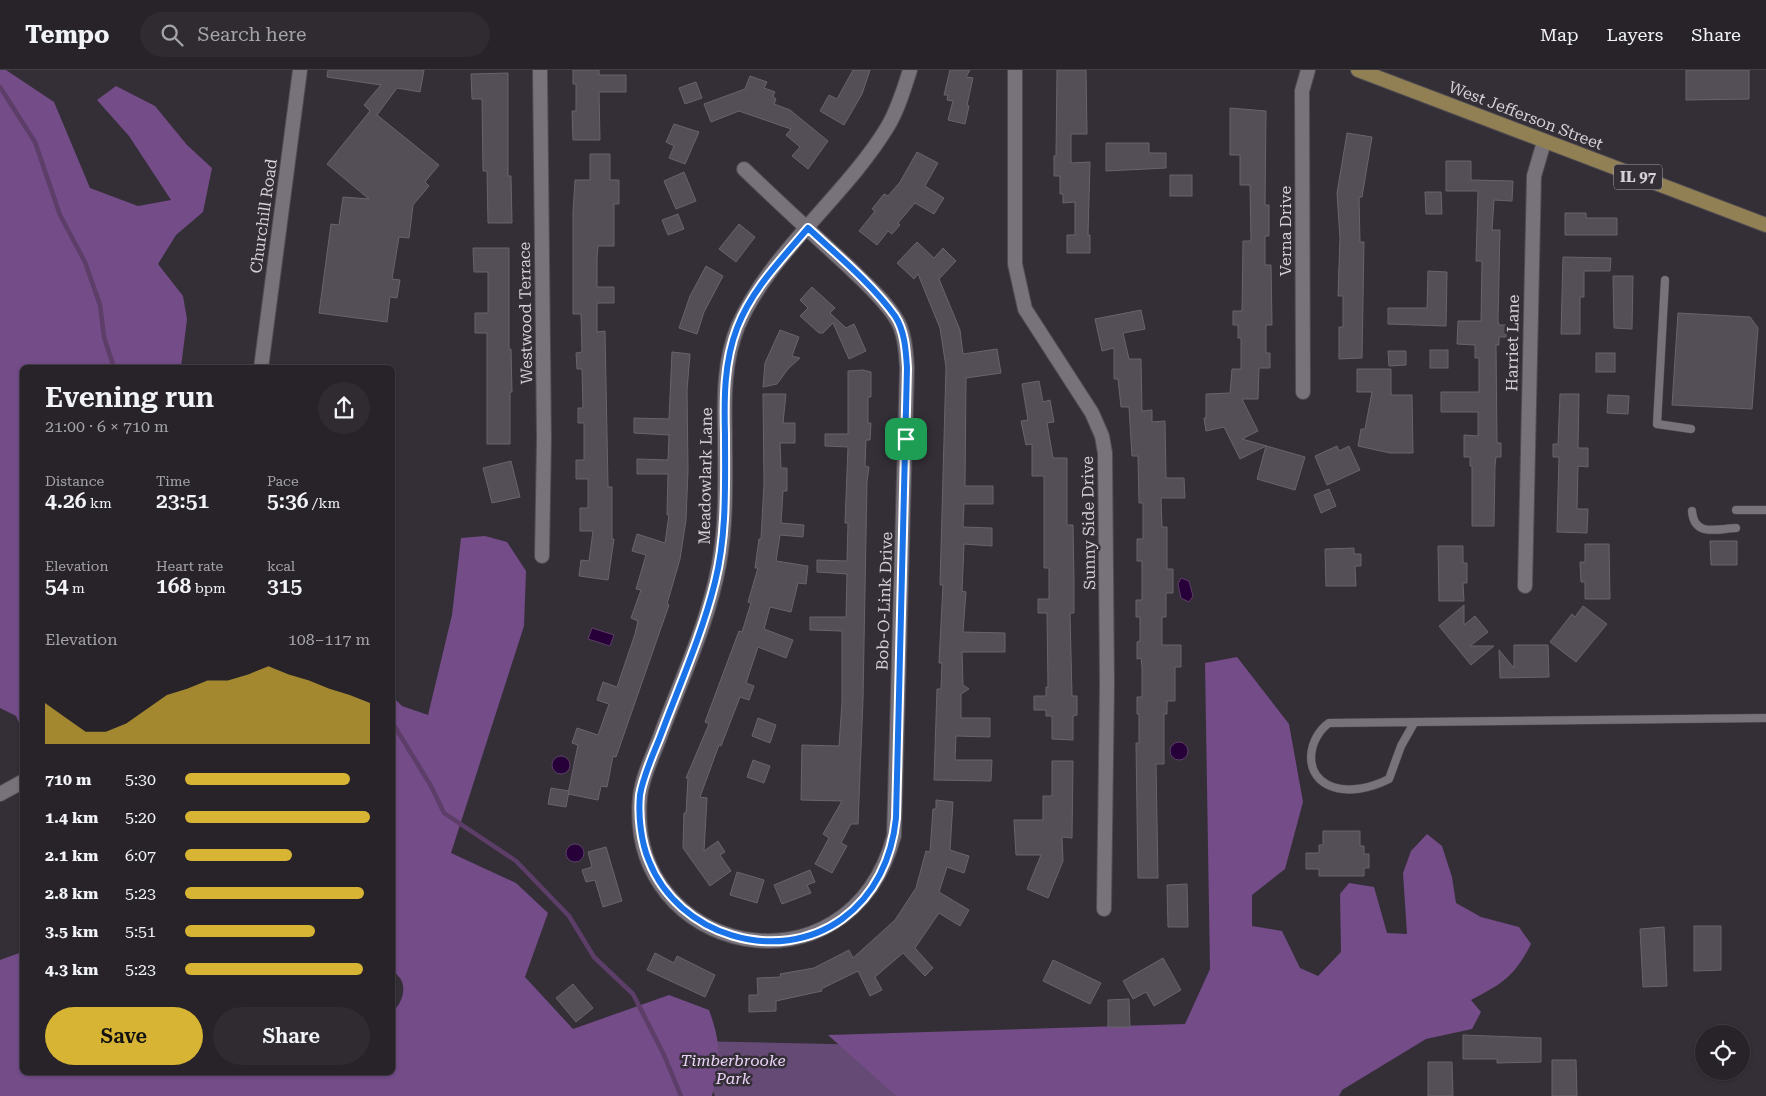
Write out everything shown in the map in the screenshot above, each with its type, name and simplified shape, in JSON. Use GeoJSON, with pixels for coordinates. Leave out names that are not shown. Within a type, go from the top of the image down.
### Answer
{"type":"FeatureCollection","features":[{"type":"Feature","properties":{"kind":"main road","name":"West Jefferson Street"},"geometry":{"type":"LineString","coordinates":[[1358,70],[1766,225]]}},
{"type":"Feature","properties":{"kind":"street","name":"Churchill Road"},"geometry":{"type":"LineString","coordinates":[[261,365],[300,70]]}},
{"type":"Feature","properties":{"kind":"street","name":"Westwood Terrace"},"geometry":{"type":"LineString","coordinates":[[540,70],[544,439],[542,556]]}},
{"type":"Feature","properties":{"kind":"street","name":"Meadowlark Lane"},"geometry":{"type":"LineString","coordinates":[[770,941],[753,940],[722,933],[693,918],[674,899],[662,885],[649,861],[641,833],[640,795],[708,606],[720,563],[725,505],[724,395],[728,362],[737,328],[758,287],[869,155],[890,123],[910,70]]}},
{"type":"Feature","properties":{"kind":"street","name":"Sunny Side Drive"},"geometry":{"type":"LineString","coordinates":[[1015,70],[1015,264],[1017,280],[1025,309],[1092,413],[1102,436],[1106,461],[1107,684],[1104,909]]}},
{"type":"Feature","properties":{"kind":"street","name":"Verna Drive"},"geometry":{"type":"LineString","coordinates":[[1304,392],[1302,91],[1308,70]]}},
{"type":"Feature","properties":{"kind":"street","name":"Harriet Lane"},"geometry":{"type":"LineString","coordinates":[[1525,586],[1534,176],[1544,142]]}},
{"type":"Feature","properties":{"kind":"street","name":"Bob-O-Link Drive"},"geometry":{"type":"LineString","coordinates":[[744,169],[871,289],[896,317],[905,343],[907,368],[896,818],[892,843],[879,877],[854,908],[841,919],[812,933],[789,940],[770,941]]}},
{"type":"Feature","properties":{"kind":"street"},"geometry":{"type":"LineString","coordinates":[[0,794],[20,783]]}},
{"type":"Feature","properties":{"kind":"lane"},"geometry":{"type":"LineString","coordinates":[[1665,280],[1656,424],[1691,429]]}},
{"type":"Feature","properties":{"kind":"lane"},"geometry":{"type":"LineString","coordinates":[[1736,510],[1766,510]]}},
{"type":"Feature","properties":{"kind":"lane"},"geometry":{"type":"LineString","coordinates":[[1692,511],[1696,526],[1702,529],[1736,528]]}},
{"type":"Feature","properties":{"kind":"lane"},"geometry":{"type":"LineString","coordinates":[[1414,723],[1388,780],[1377,785],[1344,789],[1328,785],[1322,780],[1314,767],[1312,752],[1314,739],[1319,730],[1329,723],[1766,718]]}},
{"type":"Feature","properties":{"kind":"green space","name":"Timberbrooke Park"},"geometry":{"type":"Polygon","coordinates":[[[690,1041],[877,1045],[934,1096],[715,1096],[690,1041]]]}},
{"type":"Feature","properties":{"kind":"shaded area"},"geometry":{"type":"Polygon","coordinates":[[[0,70],[6,70],[54,102],[90,188],[138,206],[171,200],[129,136],[97,100],[116,86],[155,106],[187,145],[212,168],[203,212],[176,235],[158,264],[183,296],[187,319],[181,365],[20,365],[20,725],[16,716],[0,708],[0,70]]]}},
{"type":"Feature","properties":{"kind":"shaded area"},"geometry":{"type":"Polygon","coordinates":[[[485,536],[507,542],[526,571],[524,626],[451,853],[516,883],[548,913],[525,977],[573,1029],[669,995],[709,1010],[718,1043],[717,1072],[712,1096],[0,1096],[0,960],[20,953],[20,1075],[395,1075],[395,1010],[403,994],[403,986],[395,973],[395,699],[402,706],[428,715],[452,615],[461,538],[485,536]]]}},
{"type":"Feature","properties":{"kind":"shaded area"},"geometry":{"type":"Polygon","coordinates":[[[1181,578],[1189,581],[1193,596],[1189,602],[1181,598],[1178,584],[1181,578]]]}},
{"type":"Feature","properties":{"kind":"shaded area"},"geometry":{"type":"Polygon","coordinates":[[[592,628],[614,635],[610,646],[588,639],[592,628]]]}},
{"type":"Feature","properties":{"kind":"shaded area"},"geometry":{"type":"Polygon","coordinates":[[[1237,657],[1289,724],[1303,802],[1285,869],[1252,895],[1252,926],[1282,931],[1300,968],[1318,976],[1341,952],[1340,894],[1349,883],[1374,887],[1387,933],[1407,934],[1403,873],[1411,851],[1427,834],[1442,846],[1452,877],[1456,903],[1481,917],[1519,927],[1531,944],[1519,964],[1507,978],[1471,1000],[1481,1012],[1472,1029],[1426,1039],[1342,1090],[1339,1096],[896,1096],[828,1035],[1185,1024],[1210,969],[1205,663],[1237,657]]]}},
{"type":"Feature","properties":{"kind":"shaded area"},"geometry":{"type":"Polygon","coordinates":[[[1175,742],[1183,742],[1188,747],[1186,758],[1175,760],[1170,755],[1170,747],[1175,742]]]}},
{"type":"Feature","properties":{"kind":"shaded area"},"geometry":{"type":"Polygon","coordinates":[[[561,756],[567,759],[570,765],[567,771],[561,774],[555,771],[552,765],[555,759],[561,756]]]}},
{"type":"Feature","properties":{"kind":"shaded area"},"geometry":{"type":"Polygon","coordinates":[[[575,844],[581,847],[584,853],[581,859],[575,862],[569,859],[566,853],[569,847],[575,844]]]}},
{"type":"Feature","properties":{"kind":"building"},"geometry":{"type":"Polygon","coordinates":[[[328,70],[424,70],[420,92],[397,88],[377,115],[439,165],[425,182],[429,186],[413,205],[409,238],[399,237],[392,279],[400,280],[397,298],[390,297],[387,322],[319,313],[331,224],[339,225],[343,197],[369,199],[327,164],[370,111],[364,105],[381,85],[327,77],[328,70]]]}},
{"type":"Feature","properties":{"kind":"building"},"geometry":{"type":"Polygon","coordinates":[[[573,70],[599,70],[599,75],[626,75],[626,92],[599,92],[600,140],[573,140],[572,111],[576,111],[576,84],[573,84],[573,70]]]}},
{"type":"Feature","properties":{"kind":"building"},"geometry":{"type":"Polygon","coordinates":[[[853,70],[870,70],[862,94],[844,125],[820,111],[829,95],[837,99],[853,70]]]}},
{"type":"Feature","properties":{"kind":"building"},"geometry":{"type":"Polygon","coordinates":[[[950,70],[970,70],[966,77],[973,78],[965,124],[948,120],[953,101],[947,100],[948,95],[944,95],[950,70]]]}},
{"type":"Feature","properties":{"kind":"building"},"geometry":{"type":"Polygon","coordinates":[[[1057,70],[1086,70],[1087,134],[1071,134],[1071,163],[1090,162],[1088,235],[1090,235],[1090,253],[1067,253],[1067,235],[1075,235],[1075,202],[1063,203],[1063,194],[1060,194],[1060,176],[1054,176],[1057,70]]]}},
{"type":"Feature","properties":{"kind":"building"},"geometry":{"type":"Polygon","coordinates":[[[1686,70],[1749,70],[1749,99],[1686,100],[1686,70]]]}},
{"type":"Feature","properties":{"kind":"building"},"geometry":{"type":"Polygon","coordinates":[[[508,73],[508,176],[511,176],[512,223],[488,223],[487,171],[483,171],[482,99],[472,99],[471,74],[508,73]]]}},
{"type":"Feature","properties":{"kind":"building"},"geometry":{"type":"Polygon","coordinates":[[[750,76],[767,82],[764,88],[775,92],[773,96],[776,99],[774,104],[790,110],[828,141],[808,169],[792,156],[800,147],[786,135],[791,129],[739,111],[711,122],[704,104],[745,89],[750,76]]]}},
{"type":"Feature","properties":{"kind":"building"},"geometry":{"type":"Polygon","coordinates":[[[696,82],[702,98],[685,104],[679,88],[696,82]]]}},
{"type":"Feature","properties":{"kind":"building"},"geometry":{"type":"Polygon","coordinates":[[[1230,108],[1266,111],[1265,205],[1269,205],[1269,236],[1265,236],[1265,265],[1271,265],[1272,325],[1266,325],[1266,353],[1270,353],[1270,368],[1259,368],[1258,399],[1242,399],[1258,431],[1242,439],[1305,457],[1295,490],[1257,479],[1266,446],[1240,459],[1224,427],[1206,431],[1204,418],[1206,418],[1206,394],[1230,393],[1232,369],[1241,369],[1241,338],[1238,338],[1238,325],[1233,325],[1233,311],[1242,311],[1243,241],[1251,241],[1250,185],[1240,185],[1240,155],[1230,155],[1230,108]]]}},
{"type":"Feature","properties":{"kind":"building"},"geometry":{"type":"Polygon","coordinates":[[[674,124],[699,132],[685,164],[669,158],[674,146],[666,142],[674,124]]]}},
{"type":"Feature","properties":{"kind":"building"},"geometry":{"type":"Polygon","coordinates":[[[1347,133],[1372,137],[1362,197],[1359,197],[1360,242],[1364,242],[1362,358],[1339,359],[1339,327],[1343,327],[1343,296],[1338,296],[1340,238],[1337,193],[1347,133]]]}},
{"type":"Feature","properties":{"kind":"building"},"geometry":{"type":"Polygon","coordinates":[[[1106,143],[1149,143],[1149,153],[1166,153],[1166,168],[1106,171],[1106,143]]]}},
{"type":"Feature","properties":{"kind":"building"},"geometry":{"type":"Polygon","coordinates":[[[917,152],[938,163],[925,186],[944,198],[934,214],[915,203],[898,223],[900,225],[892,234],[888,231],[877,245],[859,231],[875,211],[872,209],[884,194],[888,196],[900,182],[917,152]]]}},
{"type":"Feature","properties":{"kind":"building"},"geometry":{"type":"Polygon","coordinates":[[[590,154],[610,154],[610,180],[619,180],[619,204],[614,204],[614,246],[598,246],[597,258],[597,287],[614,287],[614,303],[597,303],[597,332],[605,331],[608,487],[612,487],[612,539],[614,539],[608,580],[579,576],[581,560],[589,561],[593,531],[580,531],[580,508],[588,508],[588,479],[576,479],[576,460],[584,460],[584,423],[578,423],[578,408],[583,408],[582,369],[577,369],[576,353],[582,352],[581,314],[573,314],[573,212],[575,180],[590,180],[590,154]]]}},
{"type":"Feature","properties":{"kind":"building"},"geometry":{"type":"Polygon","coordinates":[[[1446,161],[1471,161],[1471,180],[1513,181],[1512,201],[1494,200],[1492,230],[1500,230],[1498,321],[1499,325],[1506,325],[1506,337],[1499,337],[1499,345],[1496,345],[1497,443],[1501,443],[1501,457],[1496,457],[1495,466],[1494,526],[1472,526],[1472,466],[1470,466],[1470,457],[1464,457],[1464,435],[1478,436],[1478,412],[1441,412],[1441,392],[1479,392],[1479,358],[1475,358],[1475,345],[1457,344],[1458,321],[1481,321],[1482,261],[1476,261],[1478,191],[1446,191],[1446,161]]]}},
{"type":"Feature","properties":{"kind":"building"},"geometry":{"type":"Polygon","coordinates":[[[684,172],[696,201],[676,209],[664,181],[684,172]]]}},
{"type":"Feature","properties":{"kind":"building"},"geometry":{"type":"Polygon","coordinates":[[[1170,175],[1192,175],[1192,196],[1170,196],[1170,175]]]}},
{"type":"Feature","properties":{"kind":"building"},"geometry":{"type":"Polygon","coordinates":[[[1425,192],[1441,192],[1442,214],[1426,214],[1425,192]]]}},
{"type":"Feature","properties":{"kind":"building"},"geometry":{"type":"Polygon","coordinates":[[[1565,213],[1586,213],[1586,218],[1617,218],[1617,235],[1565,235],[1565,213]]]}},
{"type":"Feature","properties":{"kind":"building"},"geometry":{"type":"Polygon","coordinates":[[[678,214],[684,229],[668,235],[662,220],[678,214]]]}},
{"type":"Feature","properties":{"kind":"building"},"geometry":{"type":"Polygon","coordinates":[[[739,224],[755,237],[736,262],[719,249],[739,224]]]}},
{"type":"Feature","properties":{"kind":"building"},"geometry":{"type":"Polygon","coordinates":[[[917,242],[934,258],[943,248],[956,261],[939,279],[960,330],[963,354],[997,349],[1001,373],[966,378],[965,486],[993,486],[993,504],[964,504],[963,527],[992,528],[992,546],[964,544],[962,591],[966,592],[963,632],[1005,633],[1005,652],[962,652],[963,685],[969,689],[961,694],[961,718],[990,718],[990,737],[956,736],[955,760],[992,760],[991,781],[934,780],[937,689],[941,689],[942,663],[939,663],[943,585],[940,585],[946,367],[940,328],[918,274],[914,279],[897,263],[917,242]]]}},
{"type":"Feature","properties":{"kind":"building"},"geometry":{"type":"Polygon","coordinates":[[[473,248],[509,248],[509,349],[511,349],[512,392],[510,392],[510,444],[487,444],[487,333],[475,333],[475,313],[488,313],[488,272],[474,272],[473,248]]]}},
{"type":"Feature","properties":{"kind":"building"},"geometry":{"type":"Polygon","coordinates":[[[1563,257],[1611,258],[1610,271],[1584,271],[1584,297],[1580,297],[1580,334],[1561,334],[1563,257]]]}},
{"type":"Feature","properties":{"kind":"building"},"geometry":{"type":"Polygon","coordinates":[[[706,266],[723,276],[704,312],[697,334],[679,328],[690,296],[706,266]]]}},
{"type":"Feature","properties":{"kind":"building"},"geometry":{"type":"Polygon","coordinates":[[[1428,271],[1447,272],[1446,326],[1388,324],[1388,308],[1427,308],[1428,271]]]}},
{"type":"Feature","properties":{"kind":"building"},"geometry":{"type":"Polygon","coordinates":[[[1613,276],[1633,276],[1632,329],[1614,328],[1613,276]]]}},
{"type":"Feature","properties":{"kind":"building"},"geometry":{"type":"Polygon","coordinates":[[[812,287],[835,308],[830,313],[846,328],[854,324],[866,351],[849,359],[833,323],[823,333],[819,333],[800,316],[808,308],[800,300],[812,287]]]}},
{"type":"Feature","properties":{"kind":"building"},"geometry":{"type":"Polygon","coordinates":[[[1141,310],[1145,329],[1123,333],[1129,359],[1141,359],[1142,411],[1152,410],[1152,422],[1165,421],[1166,478],[1184,478],[1185,498],[1161,498],[1162,527],[1167,527],[1167,569],[1173,569],[1173,593],[1166,593],[1166,617],[1162,617],[1162,645],[1181,645],[1181,667],[1175,667],[1175,701],[1167,701],[1167,714],[1164,714],[1164,764],[1156,764],[1158,878],[1138,878],[1136,743],[1139,743],[1137,697],[1142,697],[1142,667],[1141,658],[1137,659],[1137,642],[1140,641],[1140,617],[1136,617],[1136,600],[1142,600],[1142,561],[1137,561],[1137,539],[1143,539],[1143,503],[1139,503],[1138,456],[1132,456],[1129,407],[1121,407],[1118,379],[1114,379],[1114,348],[1102,351],[1095,319],[1141,310]]]}},
{"type":"Feature","properties":{"kind":"building"},"geometry":{"type":"Polygon","coordinates":[[[1678,313],[1750,317],[1758,328],[1752,409],[1672,405],[1678,313]]]}},
{"type":"Feature","properties":{"kind":"building"},"geometry":{"type":"Polygon","coordinates":[[[780,330],[799,337],[792,356],[800,358],[788,369],[777,384],[763,387],[765,363],[780,330]]]}},
{"type":"Feature","properties":{"kind":"building"},"geometry":{"type":"Polygon","coordinates":[[[1430,350],[1448,350],[1448,368],[1430,368],[1430,350]]]}},
{"type":"Feature","properties":{"kind":"building"},"geometry":{"type":"Polygon","coordinates":[[[1388,351],[1406,351],[1406,365],[1389,366],[1388,351]]]}},
{"type":"Feature","properties":{"kind":"building"},"geometry":{"type":"Polygon","coordinates":[[[672,352],[690,354],[687,390],[688,470],[686,520],[680,559],[667,604],[669,605],[616,757],[613,756],[607,787],[601,786],[598,800],[568,794],[578,745],[572,743],[577,728],[598,735],[609,704],[597,700],[603,682],[617,687],[635,634],[638,621],[631,618],[641,590],[636,589],[646,555],[632,551],[637,534],[665,543],[669,515],[667,515],[668,474],[637,474],[637,459],[668,460],[669,435],[634,433],[634,418],[669,419],[672,352]]]}},
{"type":"Feature","properties":{"kind":"building"},"geometry":{"type":"Polygon","coordinates":[[[1596,353],[1615,353],[1615,372],[1596,372],[1596,353]]]}},
{"type":"Feature","properties":{"kind":"building"},"geometry":{"type":"Polygon","coordinates":[[[1357,369],[1391,369],[1391,395],[1412,395],[1413,453],[1390,453],[1358,446],[1361,429],[1365,429],[1372,392],[1357,392],[1357,369]]]}},
{"type":"Feature","properties":{"kind":"building"},"geometry":{"type":"Polygon","coordinates":[[[863,370],[871,372],[871,397],[868,397],[868,423],[871,423],[870,440],[866,440],[865,466],[869,467],[867,481],[863,699],[858,824],[851,824],[841,843],[847,846],[832,873],[815,864],[829,838],[823,834],[842,801],[801,800],[802,745],[839,746],[842,702],[842,631],[810,630],[810,617],[846,617],[847,574],[817,572],[817,560],[847,561],[848,523],[845,523],[848,447],[825,446],[825,434],[848,434],[848,371],[863,370]]]}},
{"type":"Feature","properties":{"kind":"building"},"geometry":{"type":"Polygon","coordinates":[[[1039,381],[1043,402],[1050,400],[1054,422],[1047,423],[1053,458],[1067,458],[1067,525],[1073,525],[1074,613],[1070,613],[1072,696],[1077,696],[1077,715],[1073,716],[1073,740],[1052,739],[1052,716],[1046,716],[1046,710],[1034,710],[1034,696],[1046,696],[1046,687],[1048,687],[1047,613],[1038,613],[1038,599],[1049,599],[1049,568],[1044,568],[1044,476],[1032,476],[1032,444],[1026,445],[1021,421],[1028,420],[1022,384],[1039,381]]]}},
{"type":"Feature","properties":{"kind":"building"},"geometry":{"type":"Polygon","coordinates":[[[763,394],[786,394],[783,423],[795,423],[795,443],[780,443],[781,468],[787,468],[787,491],[783,491],[781,523],[804,525],[803,537],[780,535],[776,561],[808,566],[806,584],[798,583],[791,612],[770,607],[764,629],[793,640],[786,658],[758,647],[746,683],[754,686],[749,700],[740,697],[721,746],[719,745],[700,797],[707,798],[704,851],[718,841],[725,852],[720,855],[731,871],[710,886],[683,848],[688,778],[686,778],[709,724],[705,722],[739,631],[742,632],[751,603],[748,602],[758,568],[755,568],[759,539],[761,539],[764,484],[763,394]]]}},
{"type":"Feature","properties":{"kind":"building"},"geometry":{"type":"Polygon","coordinates":[[[1560,394],[1579,394],[1578,448],[1588,448],[1588,467],[1578,466],[1577,509],[1588,509],[1587,533],[1557,532],[1559,457],[1553,457],[1553,444],[1558,444],[1560,394]]]}},
{"type":"Feature","properties":{"kind":"building"},"geometry":{"type":"Polygon","coordinates":[[[1608,395],[1629,396],[1628,414],[1607,413],[1608,395]]]}},
{"type":"Feature","properties":{"kind":"building"},"geometry":{"type":"Polygon","coordinates":[[[1337,446],[1339,451],[1349,446],[1360,470],[1327,485],[1315,456],[1337,446]]]}},
{"type":"Feature","properties":{"kind":"building"},"geometry":{"type":"Polygon","coordinates":[[[511,461],[520,497],[492,503],[483,468],[511,461]]]}},
{"type":"Feature","properties":{"kind":"building"},"geometry":{"type":"Polygon","coordinates":[[[1329,489],[1336,506],[1321,513],[1314,495],[1329,489]]]}},
{"type":"Feature","properties":{"kind":"building"},"geometry":{"type":"Polygon","coordinates":[[[1710,541],[1737,541],[1737,565],[1711,565],[1710,541]]]}},
{"type":"Feature","properties":{"kind":"building"},"geometry":{"type":"Polygon","coordinates":[[[1585,544],[1609,544],[1610,599],[1585,599],[1585,582],[1581,582],[1580,562],[1585,562],[1585,544]]]}},
{"type":"Feature","properties":{"kind":"building"},"geometry":{"type":"Polygon","coordinates":[[[1438,546],[1463,546],[1463,563],[1467,563],[1467,583],[1463,583],[1464,601],[1439,601],[1438,546]]]}},
{"type":"Feature","properties":{"kind":"building"},"geometry":{"type":"Polygon","coordinates":[[[1354,548],[1354,554],[1361,554],[1361,566],[1355,566],[1356,586],[1326,586],[1325,549],[1354,548]]]}},
{"type":"Feature","properties":{"kind":"building"},"geometry":{"type":"Polygon","coordinates":[[[1464,605],[1464,625],[1475,616],[1488,632],[1470,646],[1494,646],[1471,665],[1439,626],[1464,605]]]}},
{"type":"Feature","properties":{"kind":"building"},"geometry":{"type":"Polygon","coordinates":[[[1583,606],[1607,624],[1576,662],[1550,642],[1572,614],[1575,617],[1583,606]]]}},
{"type":"Feature","properties":{"kind":"building"},"geometry":{"type":"Polygon","coordinates":[[[1514,645],[1548,645],[1549,677],[1500,678],[1499,650],[1514,668],[1514,645]]]}},
{"type":"Feature","properties":{"kind":"building"},"geometry":{"type":"Polygon","coordinates":[[[758,718],[776,725],[770,743],[752,736],[758,718]]]}},
{"type":"Feature","properties":{"kind":"building"},"geometry":{"type":"Polygon","coordinates":[[[753,760],[770,766],[764,783],[747,777],[753,760]]]}},
{"type":"Feature","properties":{"kind":"building"},"geometry":{"type":"Polygon","coordinates":[[[1052,761],[1073,761],[1072,838],[1062,837],[1063,861],[1048,898],[1027,889],[1041,855],[1016,855],[1014,820],[1043,820],[1043,796],[1052,796],[1052,761]]]}},
{"type":"Feature","properties":{"kind":"building"},"geometry":{"type":"Polygon","coordinates":[[[551,788],[569,791],[566,807],[548,804],[551,788]]]}},
{"type":"Feature","properties":{"kind":"building"},"geometry":{"type":"Polygon","coordinates":[[[936,800],[953,802],[950,850],[969,856],[964,873],[947,867],[939,892],[969,910],[960,926],[939,913],[915,948],[933,968],[925,976],[903,953],[875,977],[882,990],[870,996],[858,971],[821,989],[822,991],[776,1001],[776,1011],[749,1012],[749,995],[758,995],[757,978],[781,977],[780,974],[814,968],[849,950],[853,958],[895,920],[916,888],[926,851],[930,852],[933,809],[936,809],[936,800]]]}},
{"type":"Feature","properties":{"kind":"building"},"geometry":{"type":"Polygon","coordinates":[[[1323,831],[1360,831],[1360,846],[1364,846],[1364,854],[1369,854],[1369,868],[1364,868],[1364,876],[1319,876],[1319,869],[1306,869],[1306,853],[1319,853],[1319,845],[1323,845],[1323,831]]]}},
{"type":"Feature","properties":{"kind":"building"},"geometry":{"type":"Polygon","coordinates":[[[606,847],[622,901],[603,907],[595,880],[586,882],[582,870],[592,867],[588,852],[606,847]]]}},
{"type":"Feature","properties":{"kind":"building"},"geometry":{"type":"Polygon","coordinates":[[[810,870],[815,882],[807,885],[811,893],[782,904],[774,885],[810,870]]]}},
{"type":"Feature","properties":{"kind":"building"},"geometry":{"type":"Polygon","coordinates":[[[737,872],[764,880],[757,903],[730,895],[737,872]]]}},
{"type":"Feature","properties":{"kind":"building"},"geometry":{"type":"Polygon","coordinates":[[[1187,884],[1188,927],[1168,927],[1167,885],[1187,884]]]}},
{"type":"Feature","properties":{"kind":"building"},"geometry":{"type":"Polygon","coordinates":[[[1694,926],[1721,926],[1721,970],[1694,971],[1694,926]]]}},
{"type":"Feature","properties":{"kind":"building"},"geometry":{"type":"Polygon","coordinates":[[[1664,927],[1667,986],[1643,987],[1640,929],[1664,927]]]}},
{"type":"Feature","properties":{"kind":"building"},"geometry":{"type":"Polygon","coordinates":[[[655,953],[674,963],[677,956],[715,975],[705,997],[647,970],[655,953]]]}},
{"type":"Feature","properties":{"kind":"building"},"geometry":{"type":"Polygon","coordinates":[[[1163,958],[1181,990],[1154,1006],[1146,992],[1133,999],[1123,981],[1163,958]]]}},
{"type":"Feature","properties":{"kind":"building"},"geometry":{"type":"Polygon","coordinates":[[[1053,960],[1101,983],[1090,1004],[1043,981],[1053,960]]]}},
{"type":"Feature","properties":{"kind":"building"},"geometry":{"type":"Polygon","coordinates":[[[573,984],[593,1008],[576,1022],[556,998],[573,984]]]}},
{"type":"Feature","properties":{"kind":"building"},"geometry":{"type":"Polygon","coordinates":[[[1129,999],[1130,1027],[1108,1027],[1108,1000],[1129,999]]]}},
{"type":"Feature","properties":{"kind":"building"},"geometry":{"type":"Polygon","coordinates":[[[1463,1035],[1541,1038],[1541,1062],[1497,1063],[1497,1059],[1463,1059],[1463,1035]]]}},
{"type":"Feature","properties":{"kind":"building"},"geometry":{"type":"Polygon","coordinates":[[[1552,1060],[1576,1060],[1577,1096],[1552,1096],[1552,1060]]]}},
{"type":"Feature","properties":{"kind":"building"},"geometry":{"type":"Polygon","coordinates":[[[1428,1062],[1452,1062],[1453,1096],[1428,1096],[1428,1062]]]}},
{"type":"Feature","properties":{"kind":"waterway"},"geometry":{"type":"LineString","coordinates":[[0,87],[35,142],[60,215],[85,262],[100,305],[104,337],[113,365]]}},
{"type":"Feature","properties":{"kind":"waterway"},"geometry":{"type":"LineString","coordinates":[[395,727],[431,786],[444,813],[516,861],[569,916],[594,957],[633,994],[664,1055],[681,1096]]}},
{"type":"Feature","properties":{"kind":"route"},"geometry":{"type":"LineString","coordinates":[[808,228],[871,289],[896,317],[905,343],[907,368],[906,439],[896,818],[894,836],[885,864],[879,877],[867,894],[854,908],[828,927],[783,941],[753,940],[722,933],[693,918],[662,885],[649,861],[641,833],[640,795],[708,606],[720,563],[725,505],[724,395],[728,362],[737,328],[758,287],[808,228]]}}]}
